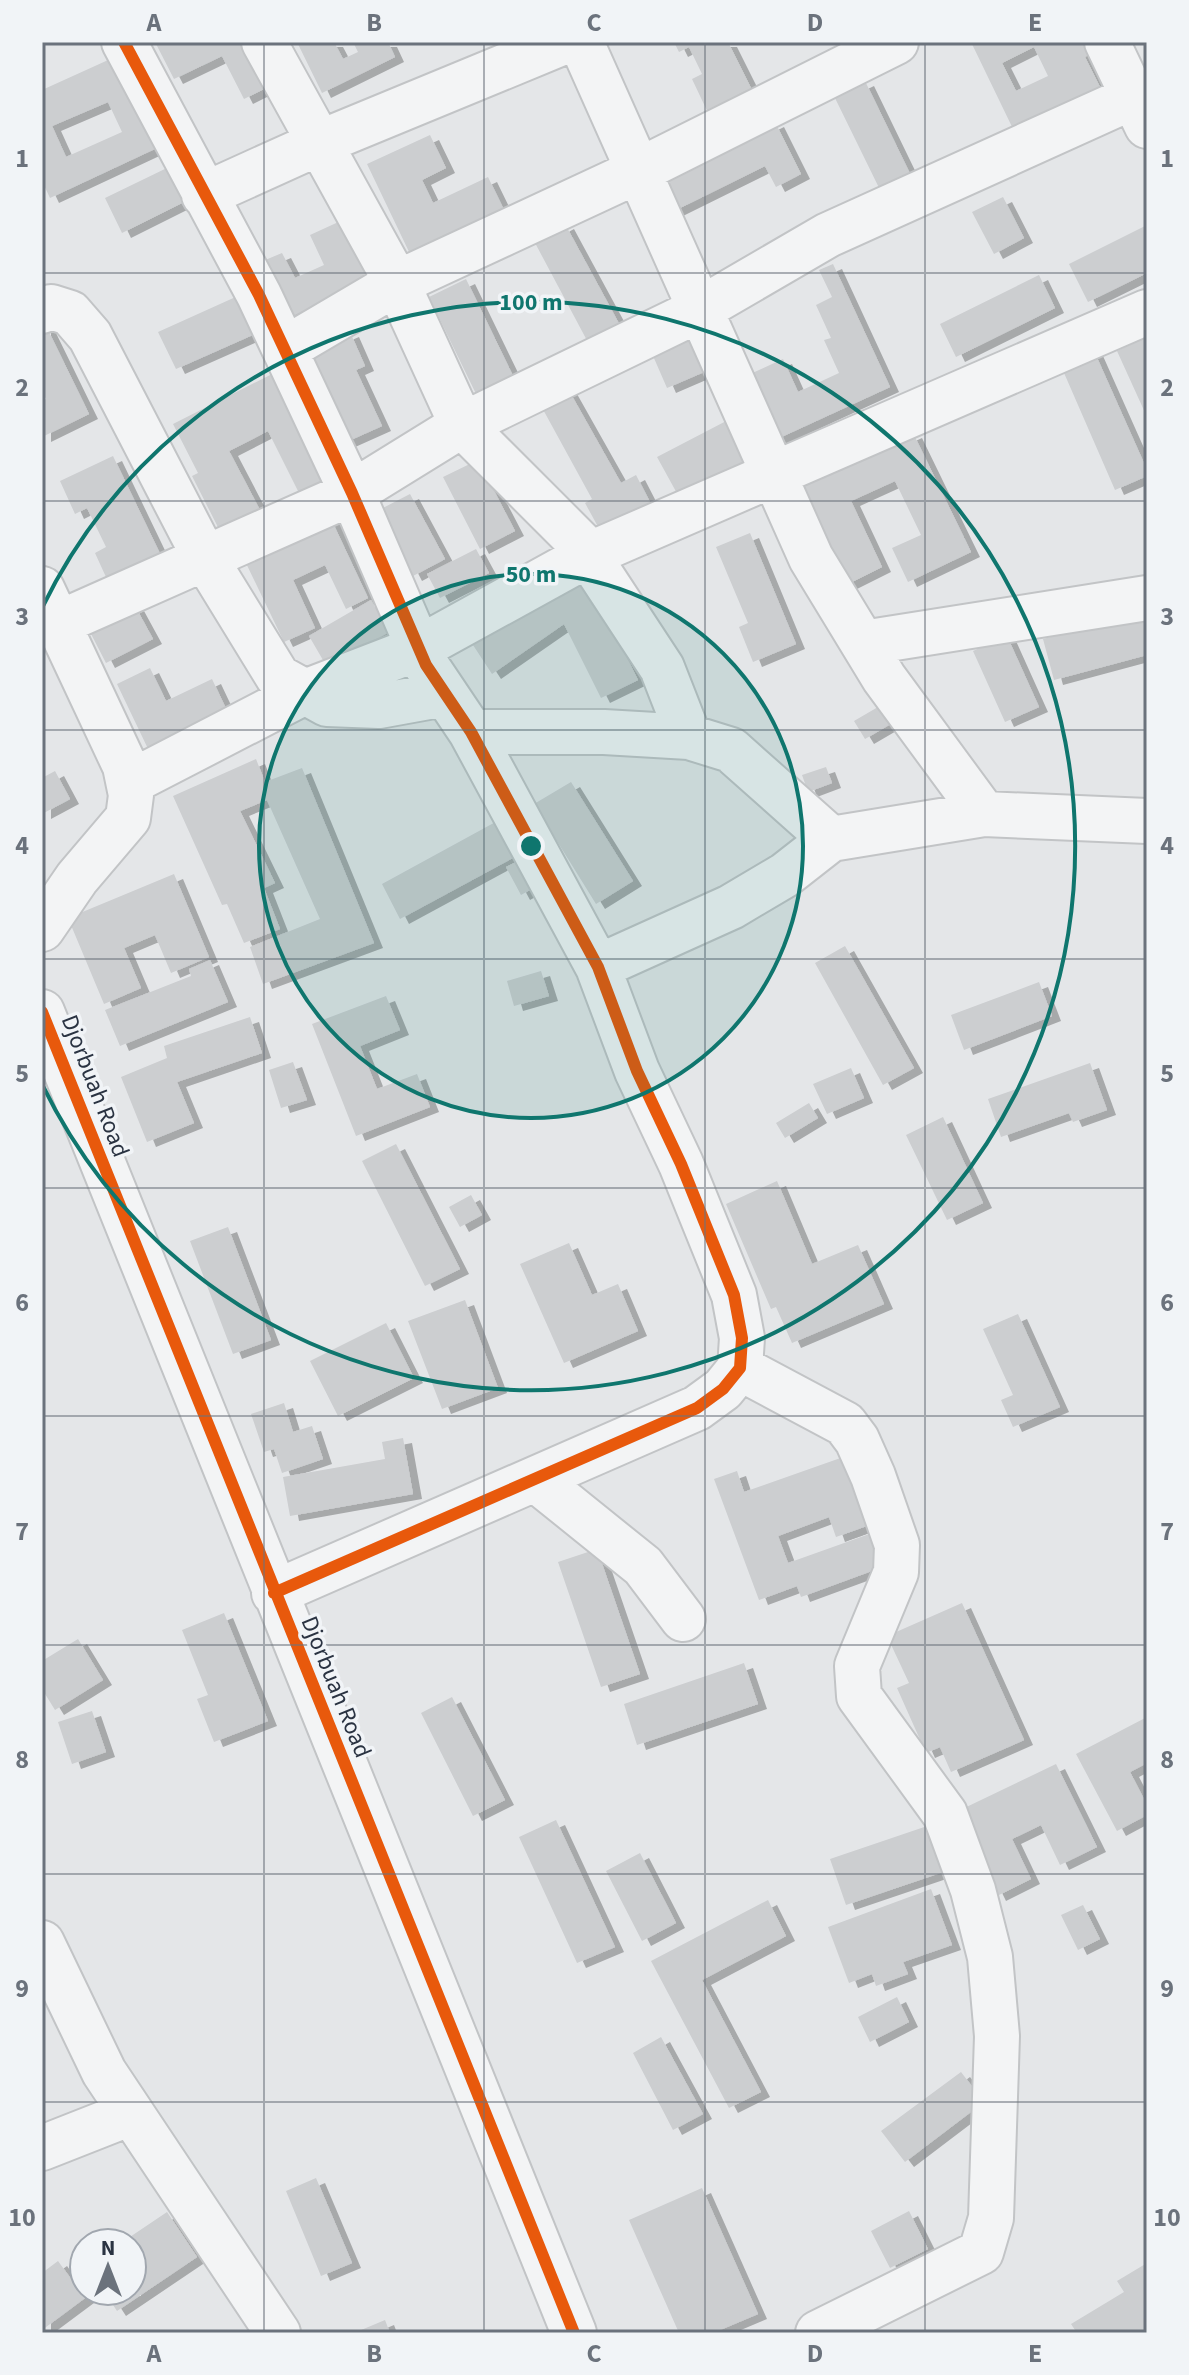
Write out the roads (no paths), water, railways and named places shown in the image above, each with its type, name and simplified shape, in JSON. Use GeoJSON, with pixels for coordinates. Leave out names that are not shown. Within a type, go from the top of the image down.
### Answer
{"type":"FeatureCollection","features":[{"type":"Feature","properties":{"kind":"street"},"geometry":{"type":"LineString","coordinates":[[124,42],[285,349],[419,648],[471,732],[598,967],[637,1071],[681,1164],[734,1295],[742,1338],[740,1368],[723,1389],[697,1408],[274,1593]]}},
{"type":"Feature","properties":{"kind":"street"},"geometry":{"type":"LineString","coordinates":[[264,42],[397,283],[462,425],[588,555],[662,668],[689,737]]}},
{"type":"Feature","properties":{"kind":"street"},"geometry":{"type":"LineString","coordinates":[[204,195],[319,143],[564,42]]}},
{"type":"Feature","properties":{"kind":"street"},"geometry":{"type":"LineString","coordinates":[[581,42],[811,558],[884,678],[984,814]]}},
{"type":"Feature","properties":{"kind":"street"},"geometry":{"type":"LineString","coordinates":[[285,349],[397,283],[638,171],[896,42]]}},
{"type":"Feature","properties":{"kind":"street"},"geometry":{"type":"LineString","coordinates":[[42,929],[77,878],[128,818],[129,783],[89,684],[51,606],[205,558],[352,493],[462,425],[699,310],[828,235],[1140,112],[1107,42]]}},
{"type":"Feature","properties":{"kind":"street"},"geometry":{"type":"LineString","coordinates":[[42,311],[51,307],[70,313],[90,336],[205,558],[278,677],[327,704],[379,706],[445,694]]}},
{"type":"Feature","properties":{"kind":"street"},"geometry":{"type":"LineString","coordinates":[[129,783],[305,692],[419,648],[588,555],[1147,312]]}},
{"type":"Feature","properties":{"kind":"street"},"geometry":{"type":"LineString","coordinates":[[863,643],[1147,598]]}},
{"type":"Feature","properties":{"kind":"street"},"geometry":{"type":"LineString","coordinates":[[471,732],[604,732],[689,737],[731,750],[831,839]]}},
{"type":"Feature","properties":{"kind":"street"},"geometry":{"type":"LineString","coordinates":[[598,967],[731,907],[785,875],[831,839],[984,814],[1147,821]]}},
{"type":"Feature","properties":{"kind":"street","name":"Djorbuah Road"},"geometry":{"type":"LineString","coordinates":[[42,1012],[574,2333]]}},
{"type":"Feature","properties":{"kind":"street"},"geometry":{"type":"LineString","coordinates":[[740,1368],[845,1424],[857,1440],[873,1476],[897,1545],[896,1572],[857,1666],[859,1696],[945,1814],[973,1890],[990,1957],[997,2036],[991,2218],[981,2252],[818,2333]]}},
{"type":"Feature","properties":{"kind":"street"},"geometry":{"type":"LineString","coordinates":[[535,1479],[643,1566],[683,1619]]}},
{"type":"Feature","properties":{"kind":"street"},"geometry":{"type":"LineString","coordinates":[[42,1943],[89,2045],[278,2333]]}},
{"type":"Feature","properties":{"kind":"street"},"geometry":{"type":"LineString","coordinates":[[42,2148],[131,2113]]}}]}
